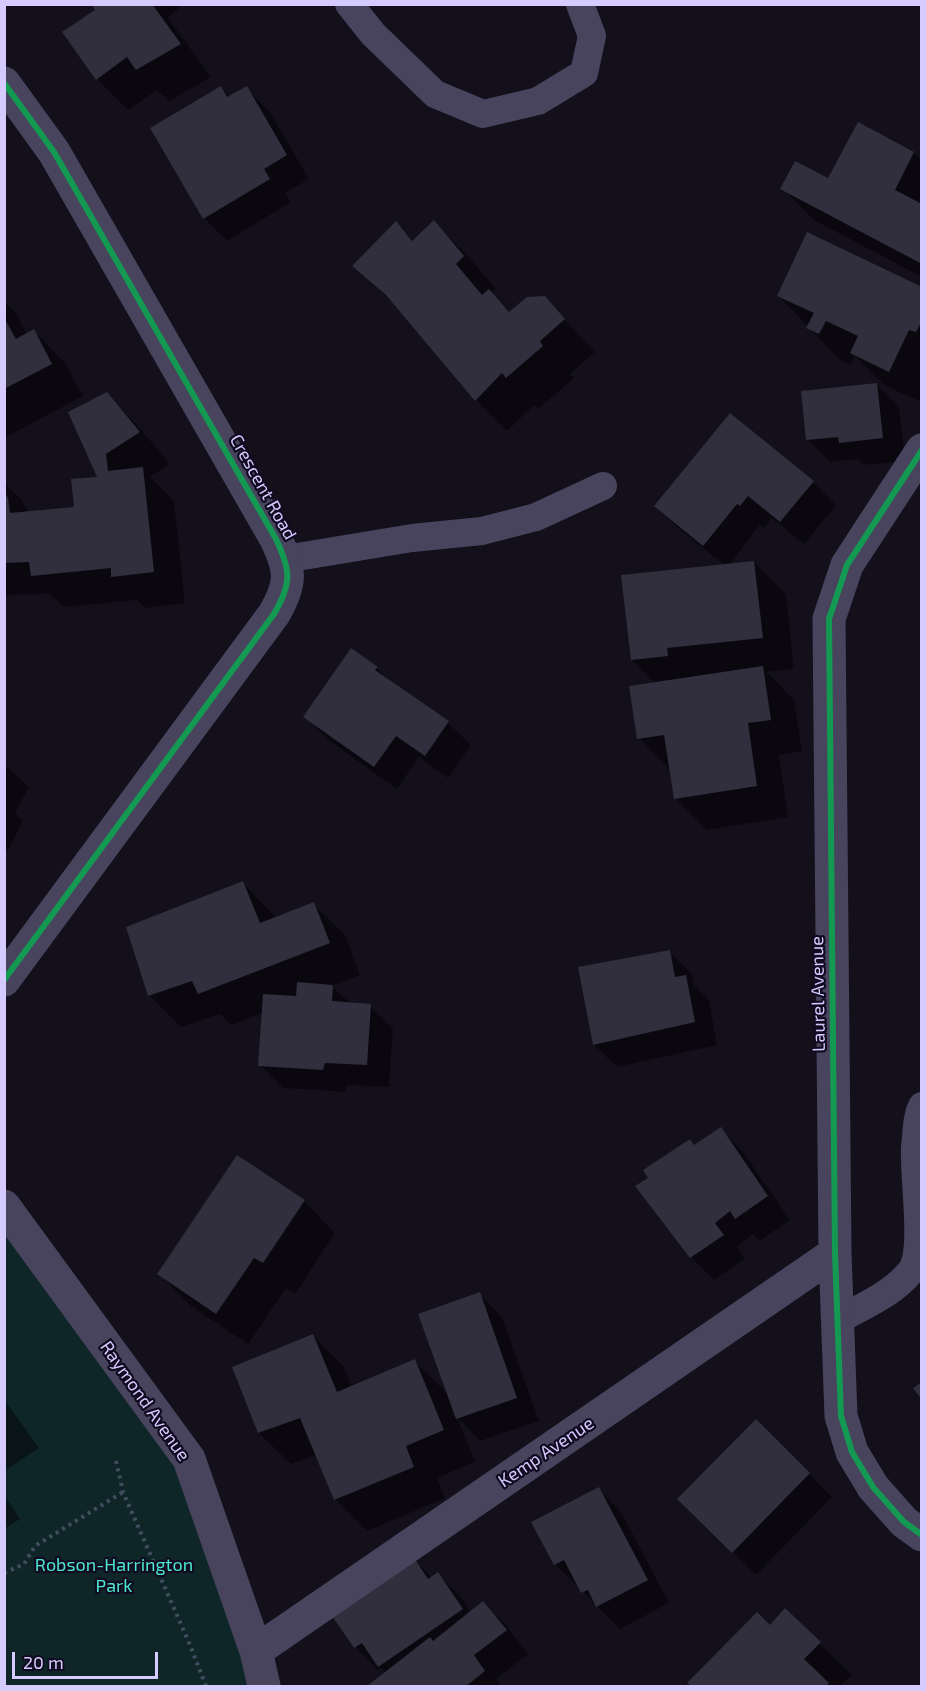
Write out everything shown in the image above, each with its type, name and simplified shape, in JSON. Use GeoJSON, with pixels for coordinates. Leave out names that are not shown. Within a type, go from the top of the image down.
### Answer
{"type":"FeatureCollection","features":[{"type":"Feature","properties":{"kind":"street","name":"Crescent Road"},"geometry":{"type":"LineString","coordinates":[[4,82],[54,152],[276,539],[285,559],[289,578],[286,595],[274,614],[4,980]]}},
{"type":"Feature","properties":{"kind":"street","name":"Laurel Avenue"},"geometry":{"type":"LineString","coordinates":[[921,450],[847,565],[830,619],[835,1253],[841,1416],[852,1452],[873,1487],[904,1522],[921,1535]]}},
{"type":"Feature","properties":{"kind":"street","name":"Raymond Avenue"},"geometry":{"type":"LineString","coordinates":[[4,1206],[189,1459],[256,1651],[264,1686]]}},
{"type":"Feature","properties":{"kind":"street","name":"Kemp Avenue"},"geometry":{"type":"LineString","coordinates":[[256,1651],[835,1253]]}},
{"type":"Feature","properties":{"kind":"lane"},"geometry":{"type":"LineString","coordinates":[[349,4],[373,34],[435,94],[483,114],[538,101],[584,73],[592,36],[580,4]]}},
{"type":"Feature","properties":{"kind":"lane"},"geometry":{"type":"LineString","coordinates":[[285,559],[412,538],[482,531],[536,517],[603,486]]}},
{"type":"Feature","properties":{"kind":"lane"},"geometry":{"type":"LineString","coordinates":[[838,1320],[885,1295],[912,1270],[920,1236],[914,1157],[918,1113],[921,1106]]}},
{"type":"Feature","properties":{"kind":"path"},"geometry":{"type":"LineString","coordinates":[[116,1461],[123,1492],[206,1686]]}},
{"type":"Feature","properties":{"kind":"path"},"geometry":{"type":"LineString","coordinates":[[4,1573],[24,1564],[35,1546],[123,1492]]}},
{"type":"Feature","properties":{"kind":"green space","name":"Robson-Harrington Park"},"geometry":{"type":"Polygon","coordinates":[[[4,1206],[189,1459],[264,1686],[5,1686],[4,1206]]]}},
{"type":"Feature","properties":{"kind":"building"},"geometry":{"type":"Polygon","coordinates":[[[92,4],[152,4],[181,44],[136,70],[127,57],[96,80],[62,32],[95,10],[92,4]]]}},
{"type":"Feature","properties":{"kind":"building"},"geometry":{"type":"Polygon","coordinates":[[[221,86],[227,97],[247,86],[287,155],[264,169],[270,179],[203,219],[150,128],[221,86]]]}},
{"type":"Feature","properties":{"kind":"building"},"geometry":{"type":"Polygon","coordinates":[[[858,122],[914,152],[895,190],[922,204],[922,264],[780,189],[795,161],[828,178],[858,122]]]}},
{"type":"Feature","properties":{"kind":"building"},"geometry":{"type":"Polygon","coordinates":[[[434,220],[464,256],[456,264],[482,295],[489,289],[509,312],[527,297],[545,296],[565,319],[540,341],[543,346],[506,378],[502,373],[475,401],[386,295],[352,266],[396,221],[412,241],[434,220]]]}},
{"type":"Feature","properties":{"kind":"building"},"geometry":{"type":"Polygon","coordinates":[[[807,232],[922,287],[922,321],[916,332],[909,330],[889,372],[850,353],[858,336],[826,321],[819,334],[806,328],[814,313],[777,296],[807,232]]]}},
{"type":"Feature","properties":{"kind":"building"},"geometry":{"type":"Polygon","coordinates":[[[4,318],[16,339],[34,329],[52,364],[4,389],[4,318]]]}},
{"type":"Feature","properties":{"kind":"building"},"geometry":{"type":"Polygon","coordinates":[[[877,383],[883,438],[839,443],[838,437],[806,440],[801,391],[877,383]]]}},
{"type":"Feature","properties":{"kind":"building"},"geometry":{"type":"Polygon","coordinates":[[[107,392],[140,432],[106,454],[108,471],[143,467],[154,572],[111,577],[111,568],[31,576],[29,562],[4,563],[4,491],[8,498],[10,513],[74,507],[71,479],[97,477],[68,412],[107,392]]]}},
{"type":"Feature","properties":{"kind":"building"},"geometry":{"type":"Polygon","coordinates":[[[730,413],[814,481],[780,522],[748,496],[740,506],[737,504],[703,546],[654,506],[730,413]]]}},
{"type":"Feature","properties":{"kind":"building"},"geometry":{"type":"Polygon","coordinates":[[[754,561],[763,638],[667,648],[668,656],[631,660],[621,575],[754,561]]]}},
{"type":"Feature","properties":{"kind":"building"},"geometry":{"type":"Polygon","coordinates":[[[351,648],[378,667],[375,670],[449,721],[425,756],[396,736],[374,767],[303,717],[351,648]]]}},
{"type":"Feature","properties":{"kind":"building"},"geometry":{"type":"Polygon","coordinates":[[[763,666],[771,720],[748,723],[757,786],[674,799],[664,735],[637,739],[629,686],[763,666]]]}},
{"type":"Feature","properties":{"kind":"building"},"geometry":{"type":"Polygon","coordinates":[[[243,881],[260,923],[314,902],[330,943],[198,994],[192,981],[148,996],[126,927],[243,881]]]}},
{"type":"Feature","properties":{"kind":"building"},"geometry":{"type":"Polygon","coordinates":[[[670,950],[675,977],[686,975],[695,1022],[593,1045],[578,967],[670,950]]]}},
{"type":"Feature","properties":{"kind":"building"},"geometry":{"type":"Polygon","coordinates":[[[297,982],[333,985],[332,1001],[371,1004],[367,1065],[325,1063],[323,1070],[258,1066],[263,994],[296,996],[297,982]]]}},
{"type":"Feature","properties":{"kind":"building"},"geometry":{"type":"Polygon","coordinates":[[[721,1127],[768,1196],[735,1219],[730,1211],[715,1223],[724,1235],[690,1258],[635,1186],[648,1178],[643,1170],[690,1139],[694,1145],[721,1127]]]}},
{"type":"Feature","properties":{"kind":"building"},"geometry":{"type":"Polygon","coordinates":[[[237,1155],[305,1200],[263,1263],[254,1258],[216,1314],[157,1274],[237,1155]]]}},
{"type":"Feature","properties":{"kind":"building"},"geometry":{"type":"Polygon","coordinates":[[[480,1292],[517,1398],[456,1419],[418,1314],[480,1292]]]}},
{"type":"Feature","properties":{"kind":"building"},"geometry":{"type":"Polygon","coordinates":[[[313,1334],[337,1392],[415,1359],[444,1430],[406,1446],[414,1467],[334,1500],[300,1418],[258,1433],[232,1367],[313,1334]]]}},
{"type":"Feature","properties":{"kind":"building"},"geometry":{"type":"Polygon","coordinates":[[[922,1382],[922,1400],[913,1388],[922,1382]]]}},
{"type":"Feature","properties":{"kind":"building"},"geometry":{"type":"Polygon","coordinates":[[[756,1419],[810,1473],[732,1553],[677,1499],[756,1419]]]}},
{"type":"Feature","properties":{"kind":"building"},"geometry":{"type":"Polygon","coordinates":[[[599,1487],[648,1580],[596,1607],[588,1590],[581,1593],[564,1560],[554,1565],[531,1522],[599,1487]]]}},
{"type":"Feature","properties":{"kind":"building"},"geometry":{"type":"Polygon","coordinates":[[[413,1556],[428,1579],[438,1572],[463,1609],[378,1667],[362,1643],[354,1648],[330,1613],[413,1556]]]}},
{"type":"Feature","properties":{"kind":"building"},"geometry":{"type":"Polygon","coordinates":[[[483,1601],[507,1630],[474,1655],[485,1671],[466,1686],[367,1686],[430,1637],[433,1641],[483,1601]]]}},
{"type":"Feature","properties":{"kind":"building"},"geometry":{"type":"Polygon","coordinates":[[[785,1608],[821,1642],[804,1659],[829,1683],[826,1686],[691,1686],[687,1683],[757,1612],[770,1625],[785,1608]]]}},
{"type":"Feature","properties":{"kind":"cycle path"},"geometry":{"type":"LineString","coordinates":[[4,83],[54,152],[276,539],[287,569],[284,594],[274,614],[4,980]]}},
{"type":"Feature","properties":{"kind":"cycle path"},"geometry":{"type":"LineString","coordinates":[[922,450],[847,565],[829,619],[835,1253],[841,1416],[852,1452],[873,1487],[904,1522],[922,1535]]}}]}
